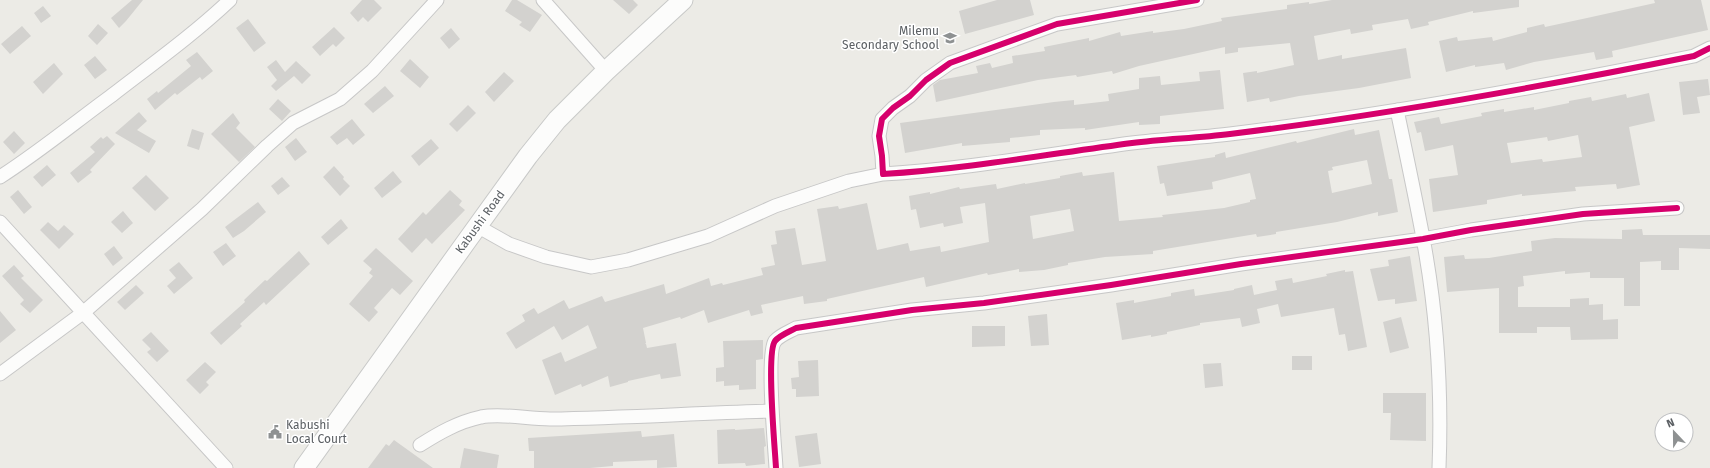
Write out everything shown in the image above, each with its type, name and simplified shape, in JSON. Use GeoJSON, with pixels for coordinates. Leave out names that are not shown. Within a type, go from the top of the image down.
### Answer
{"type":"FeatureCollection","features":[{"type":"Feature","properties":{"kind":"main road","name":"Kabushi Road"},"geometry":{"type":"LineString","coordinates":[[304,468],[477,226],[528,156],[557,120],[606,71],[683,0]]}},
{"type":"Feature","properties":{"kind":"street"},"geometry":{"type":"LineString","coordinates":[[0,177],[27,160],[160,58],[211,18],[230,0]]}},
{"type":"Feature","properties":{"kind":"street"},"geometry":{"type":"LineString","coordinates":[[0,374],[84,312],[202,209],[266,146],[293,123],[340,99],[372,71],[437,0]]}},
{"type":"Feature","properties":{"kind":"street"},"geometry":{"type":"LineString","coordinates":[[543,0],[606,71]]}},
{"type":"Feature","properties":{"kind":"street"},"geometry":{"type":"LineString","coordinates":[[883,174],[879,136],[882,120],[893,108],[910,96],[926,80],[950,63],[1057,24],[1197,0]]}},
{"type":"Feature","properties":{"kind":"street"},"geometry":{"type":"LineString","coordinates":[[477,226],[509,244],[546,257],[591,267],[628,260],[708,236],[776,206],[849,181],[883,174],[967,166],[1134,143],[1229,134],[1397,110],[1538,87],[1694,56],[1710,48]]}},
{"type":"Feature","properties":{"kind":"street"},"geometry":{"type":"LineString","coordinates":[[1397,110],[1423,239],[1431,295],[1438,363],[1440,437],[1438,468]]}},
{"type":"Feature","properties":{"kind":"street"},"geometry":{"type":"LineString","coordinates":[[776,468],[772,411],[772,360],[774,342],[782,335],[796,328],[912,310],[984,303],[1111,285],[1241,264],[1423,239],[1471,230],[1583,214],[1677,208]]}},
{"type":"Feature","properties":{"kind":"street"},"geometry":{"type":"LineString","coordinates":[[0,222],[226,468]]}},
{"type":"Feature","properties":{"kind":"street"},"geometry":{"type":"LineString","coordinates":[[420,445],[441,431],[462,422],[482,417],[503,416],[549,419],[772,411]]}},
{"type":"Feature","properties":{"kind":"building"},"geometry":{"type":"Polygon","coordinates":[[[132,0],[143,0],[119,28],[111,18],[132,0]]]}},
{"type":"Feature","properties":{"kind":"building"},"geometry":{"type":"Polygon","coordinates":[[[362,0],[374,0],[382,8],[368,22],[363,17],[358,22],[350,13],[362,0]]]}},
{"type":"Feature","properties":{"kind":"building"},"geometry":{"type":"Polygon","coordinates":[[[512,0],[517,0],[542,15],[530,32],[519,25],[522,22],[505,11],[512,0]]]}},
{"type":"Feature","properties":{"kind":"building"},"geometry":{"type":"Polygon","coordinates":[[[613,0],[633,0],[638,5],[629,14],[613,0]]]}},
{"type":"Feature","properties":{"kind":"building"},"geometry":{"type":"Polygon","coordinates":[[[997,0],[1030,0],[1034,15],[965,34],[959,11],[997,0]]]}},
{"type":"Feature","properties":{"kind":"building"},"geometry":{"type":"Polygon","coordinates":[[[1332,0],[1519,0],[1519,7],[1473,13],[1473,11],[1428,22],[1429,25],[1411,29],[1408,19],[1372,25],[1373,30],[1351,34],[1350,29],[1314,36],[1318,60],[1342,55],[1342,59],[1406,48],[1411,78],[1359,88],[1299,96],[1270,102],[1269,98],[1247,102],[1243,73],[1257,71],[1257,73],[1294,65],[1290,43],[1238,48],[1238,52],[1225,54],[1225,47],[1139,66],[1113,74],[1112,71],[1077,77],[1076,75],[1038,80],[936,102],[933,85],[940,80],[978,73],[976,66],[990,63],[992,68],[1013,63],[1012,56],[1045,51],[1044,47],[1089,38],[1089,41],[1120,32],[1121,36],[1153,31],[1153,33],[1184,29],[1222,21],[1221,18],[1287,9],[1287,5],[1309,2],[1309,4],[1332,0]]]}},
{"type":"Feature","properties":{"kind":"building"},"geometry":{"type":"Polygon","coordinates":[[[1654,0],[1701,0],[1708,30],[1612,51],[1613,57],[1596,60],[1594,52],[1534,62],[1506,70],[1504,63],[1475,67],[1475,65],[1446,72],[1439,41],[1457,37],[1458,41],[1492,37],[1493,41],[1527,32],[1527,28],[1544,24],[1545,27],[1655,3],[1654,0]]]}},
{"type":"Feature","properties":{"kind":"building"},"geometry":{"type":"Polygon","coordinates":[[[43,6],[51,16],[41,23],[34,13],[43,6]]]}},
{"type":"Feature","properties":{"kind":"building"},"geometry":{"type":"Polygon","coordinates":[[[248,19],[266,43],[254,52],[236,28],[248,19]]]}},
{"type":"Feature","properties":{"kind":"building"},"geometry":{"type":"Polygon","coordinates":[[[98,24],[108,33],[97,45],[88,36],[98,24]]]}},
{"type":"Feature","properties":{"kind":"building"},"geometry":{"type":"Polygon","coordinates":[[[22,26],[31,36],[10,54],[1,44],[22,26]]]}},
{"type":"Feature","properties":{"kind":"building"},"geometry":{"type":"Polygon","coordinates":[[[334,27],[345,38],[336,47],[333,44],[320,56],[312,47],[334,27]]]}},
{"type":"Feature","properties":{"kind":"building"},"geometry":{"type":"Polygon","coordinates":[[[451,28],[460,39],[449,49],[440,38],[451,28]]]}},
{"type":"Feature","properties":{"kind":"building"},"geometry":{"type":"Polygon","coordinates":[[[197,52],[213,71],[202,80],[200,77],[177,95],[175,93],[155,110],[147,99],[157,91],[158,93],[191,66],[186,60],[197,52]]]}},
{"type":"Feature","properties":{"kind":"building"},"geometry":{"type":"Polygon","coordinates":[[[95,56],[107,70],[95,79],[84,65],[95,56]]]}},
{"type":"Feature","properties":{"kind":"building"},"geometry":{"type":"Polygon","coordinates":[[[410,59],[429,77],[420,88],[400,71],[410,59]]]}},
{"type":"Feature","properties":{"kind":"building"},"geometry":{"type":"Polygon","coordinates":[[[276,60],[285,72],[296,61],[311,75],[302,84],[294,76],[276,91],[271,86],[277,80],[267,67],[276,60]]]}},
{"type":"Feature","properties":{"kind":"building"},"geometry":{"type":"Polygon","coordinates":[[[54,63],[63,74],[43,94],[33,82],[54,63]]]}},
{"type":"Feature","properties":{"kind":"building"},"geometry":{"type":"Polygon","coordinates":[[[1220,70],[1224,109],[1160,116],[1160,124],[1139,125],[1139,122],[1085,130],[1085,128],[1040,130],[1040,135],[1010,138],[1010,142],[962,146],[962,143],[905,153],[900,123],[1054,102],[1074,100],[1074,105],[1109,101],[1108,94],[1139,89],[1139,78],[1160,76],[1161,85],[1200,81],[1199,72],[1220,70]]]}},
{"type":"Feature","properties":{"kind":"building"},"geometry":{"type":"Polygon","coordinates":[[[504,72],[514,81],[494,102],[485,92],[504,72]]]}},
{"type":"Feature","properties":{"kind":"building"},"geometry":{"type":"Polygon","coordinates":[[[1708,79],[1710,95],[1697,97],[1700,113],[1683,115],[1679,82],[1708,79]]]}},
{"type":"Feature","properties":{"kind":"building"},"geometry":{"type":"Polygon","coordinates":[[[385,86],[394,96],[373,113],[364,104],[385,86]]]}},
{"type":"Feature","properties":{"kind":"building"},"geometry":{"type":"Polygon","coordinates":[[[1649,93],[1655,121],[1629,127],[1640,185],[1617,189],[1616,184],[1575,187],[1576,191],[1522,196],[1522,194],[1487,200],[1487,204],[1433,212],[1429,179],[1458,175],[1453,145],[1425,151],[1421,132],[1417,133],[1414,122],[1439,117],[1441,124],[1482,116],[1481,113],[1504,109],[1504,112],[1534,107],[1534,110],[1591,97],[1592,101],[1626,94],[1627,98],[1649,93]],[[1578,135],[1548,141],[1547,137],[1507,143],[1511,163],[1542,159],[1543,162],[1582,157],[1578,135]]]}},
{"type":"Feature","properties":{"kind":"building"},"geometry":{"type":"Polygon","coordinates":[[[278,99],[291,111],[282,121],[269,109],[278,99]]]}},
{"type":"Feature","properties":{"kind":"building"},"geometry":{"type":"Polygon","coordinates":[[[468,105],[476,113],[457,132],[449,124],[468,105]]]}},
{"type":"Feature","properties":{"kind":"building"},"geometry":{"type":"Polygon","coordinates":[[[139,112],[147,121],[137,130],[156,141],[149,153],[115,133],[139,112]]]}},
{"type":"Feature","properties":{"kind":"building"},"geometry":{"type":"Polygon","coordinates":[[[233,113],[240,123],[236,128],[255,147],[239,162],[211,134],[233,113]]]}},
{"type":"Feature","properties":{"kind":"building"},"geometry":{"type":"Polygon","coordinates":[[[352,119],[365,135],[353,145],[347,138],[337,145],[330,137],[352,119]]]}},
{"type":"Feature","properties":{"kind":"building"},"geometry":{"type":"Polygon","coordinates":[[[192,129],[204,133],[199,150],[187,146],[192,129]]]}},
{"type":"Feature","properties":{"kind":"building"},"geometry":{"type":"Polygon","coordinates":[[[1354,129],[1355,135],[1379,130],[1389,179],[1392,179],[1398,212],[1378,216],[1378,212],[1337,222],[1276,232],[1276,234],[1257,237],[1256,234],[1153,251],[1153,254],[1105,257],[1068,263],[1068,265],[1044,270],[1019,272],[1019,269],[988,275],[987,273],[926,287],[924,277],[827,299],[827,301],[804,304],[803,296],[761,305],[763,313],[751,316],[749,310],[708,323],[704,310],[681,319],[680,317],[643,328],[647,348],[676,343],[681,376],[661,379],[660,374],[628,381],[610,387],[608,376],[582,387],[581,384],[555,395],[542,360],[561,352],[565,362],[597,348],[588,325],[562,340],[554,326],[516,349],[506,333],[525,321],[522,315],[534,308],[538,314],[564,300],[569,309],[602,296],[605,302],[664,284],[666,294],[709,278],[711,286],[722,283],[723,285],[763,275],[761,268],[775,265],[771,245],[777,244],[775,231],[795,228],[802,265],[826,261],[817,209],[838,206],[839,209],[867,203],[877,250],[908,243],[910,251],[940,246],[941,252],[989,242],[985,203],[960,207],[963,223],[944,227],[943,223],[920,228],[916,209],[911,210],[909,196],[930,192],[930,194],[959,187],[960,189],[996,184],[997,189],[1060,178],[1060,176],[1082,172],[1083,176],[1114,172],[1119,221],[1163,217],[1162,215],[1224,208],[1250,202],[1250,200],[1256,199],[1250,173],[1212,182],[1213,189],[1167,196],[1164,183],[1160,184],[1157,166],[1215,157],[1215,155],[1225,152],[1226,158],[1296,141],[1297,143],[1354,129]],[[1367,160],[1332,167],[1333,170],[1328,171],[1332,193],[1372,184],[1367,160]],[[1070,209],[1030,216],[1033,239],[1074,231],[1070,209]]]}},
{"type":"Feature","properties":{"kind":"building"},"geometry":{"type":"Polygon","coordinates":[[[14,131],[25,143],[14,154],[3,142],[14,131]]]}},
{"type":"Feature","properties":{"kind":"building"},"geometry":{"type":"Polygon","coordinates":[[[107,136],[115,144],[90,170],[92,172],[78,183],[70,173],[95,152],[90,147],[101,137],[103,139],[107,136]]]}},
{"type":"Feature","properties":{"kind":"building"},"geometry":{"type":"Polygon","coordinates":[[[296,138],[307,152],[295,161],[285,147],[296,138]]]}},
{"type":"Feature","properties":{"kind":"building"},"geometry":{"type":"Polygon","coordinates":[[[431,139],[439,148],[419,166],[411,156],[431,139]]]}},
{"type":"Feature","properties":{"kind":"building"},"geometry":{"type":"Polygon","coordinates":[[[47,165],[56,175],[42,187],[33,177],[47,165]]]}},
{"type":"Feature","properties":{"kind":"building"},"geometry":{"type":"Polygon","coordinates":[[[334,166],[350,186],[340,196],[323,177],[334,166]]]}},
{"type":"Feature","properties":{"kind":"building"},"geometry":{"type":"Polygon","coordinates":[[[393,171],[402,182],[382,198],[374,188],[393,171]]]}},
{"type":"Feature","properties":{"kind":"building"},"geometry":{"type":"Polygon","coordinates":[[[146,175],[169,198],[155,211],[132,188],[146,175]]]}},
{"type":"Feature","properties":{"kind":"building"},"geometry":{"type":"Polygon","coordinates":[[[282,177],[290,186],[278,195],[271,186],[282,177]]]}},
{"type":"Feature","properties":{"kind":"building"},"geometry":{"type":"Polygon","coordinates":[[[18,190],[32,207],[24,214],[10,197],[18,190]]]}},
{"type":"Feature","properties":{"kind":"building"},"geometry":{"type":"Polygon","coordinates":[[[450,190],[462,201],[459,205],[465,210],[432,244],[426,238],[412,253],[398,239],[423,212],[426,215],[450,190]]]}},
{"type":"Feature","properties":{"kind":"building"},"geometry":{"type":"Polygon","coordinates":[[[258,202],[266,212],[244,231],[233,238],[225,227],[258,202]]]}},
{"type":"Feature","properties":{"kind":"building"},"geometry":{"type":"Polygon","coordinates":[[[123,211],[133,223],[122,233],[111,222],[123,211]]]}},
{"type":"Feature","properties":{"kind":"building"},"geometry":{"type":"Polygon","coordinates":[[[341,219],[348,228],[328,245],[321,237],[341,219]]]}},
{"type":"Feature","properties":{"kind":"building"},"geometry":{"type":"Polygon","coordinates":[[[48,222],[58,231],[64,225],[74,234],[59,249],[40,230],[48,222]]]}},
{"type":"Feature","properties":{"kind":"building"},"geometry":{"type":"Polygon","coordinates":[[[1642,229],[1643,235],[1710,235],[1710,249],[1679,248],[1679,270],[1661,270],[1661,261],[1640,262],[1640,306],[1624,306],[1624,278],[1590,278],[1590,272],[1565,274],[1565,271],[1523,276],[1524,286],[1518,287],[1518,307],[1570,307],[1570,299],[1589,298],[1589,305],[1603,304],[1603,320],[1618,319],[1618,339],[1571,340],[1570,327],[1537,327],[1537,333],[1499,333],[1499,288],[1447,292],[1444,257],[1464,255],[1465,259],[1489,258],[1532,251],[1531,241],[1555,238],[1622,239],[1622,230],[1642,229]]]}},
{"type":"Feature","properties":{"kind":"building"},"geometry":{"type":"Polygon","coordinates":[[[226,243],[236,256],[223,266],[213,252],[226,243]]]}},
{"type":"Feature","properties":{"kind":"building"},"geometry":{"type":"Polygon","coordinates":[[[114,246],[123,258],[113,266],[104,254],[114,246]]]}},
{"type":"Feature","properties":{"kind":"building"},"geometry":{"type":"Polygon","coordinates":[[[376,248],[413,281],[400,295],[392,288],[374,308],[378,312],[369,322],[349,304],[373,276],[369,273],[372,269],[363,261],[376,248]]]}},
{"type":"Feature","properties":{"kind":"building"},"geometry":{"type":"Polygon","coordinates":[[[299,251],[310,264],[266,305],[264,302],[240,324],[242,326],[221,345],[210,333],[245,302],[244,300],[265,280],[267,281],[299,251]]]}},
{"type":"Feature","properties":{"kind":"building"},"geometry":{"type":"Polygon","coordinates":[[[1410,256],[1417,301],[1395,304],[1395,299],[1378,301],[1370,269],[1389,266],[1388,260],[1410,256]]]}},
{"type":"Feature","properties":{"kind":"building"},"geometry":{"type":"Polygon","coordinates":[[[179,262],[193,278],[174,294],[167,286],[176,278],[169,270],[179,262]]]}},
{"type":"Feature","properties":{"kind":"building"},"geometry":{"type":"Polygon","coordinates":[[[14,265],[24,276],[21,278],[43,300],[30,313],[20,304],[24,300],[2,276],[14,265]]]}},
{"type":"Feature","properties":{"kind":"building"},"geometry":{"type":"Polygon","coordinates":[[[1345,270],[1345,272],[1353,271],[1367,347],[1348,351],[1345,334],[1339,335],[1334,308],[1281,317],[1278,304],[1257,309],[1260,323],[1242,327],[1240,318],[1200,323],[1200,325],[1167,332],[1167,334],[1122,340],[1116,303],[1134,300],[1134,303],[1171,296],[1171,293],[1194,289],[1195,296],[1234,290],[1252,285],[1254,295],[1277,290],[1275,281],[1292,278],[1293,283],[1327,276],[1326,274],[1345,270]]]}},
{"type":"Feature","properties":{"kind":"building"},"geometry":{"type":"Polygon","coordinates":[[[136,285],[144,293],[125,310],[117,302],[136,285]]]}},
{"type":"Feature","properties":{"kind":"building"},"geometry":{"type":"Polygon","coordinates":[[[0,311],[16,330],[0,343],[0,311]]]}},
{"type":"Feature","properties":{"kind":"building"},"geometry":{"type":"Polygon","coordinates":[[[1047,314],[1049,345],[1031,346],[1028,316],[1047,314]]]}},
{"type":"Feature","properties":{"kind":"building"},"geometry":{"type":"Polygon","coordinates":[[[1401,317],[1409,348],[1390,353],[1383,322],[1401,317]]]}},
{"type":"Feature","properties":{"kind":"building"},"geometry":{"type":"Polygon","coordinates":[[[972,326],[1005,326],[1005,346],[972,347],[972,326]]]}},
{"type":"Feature","properties":{"kind":"building"},"geometry":{"type":"Polygon","coordinates":[[[151,332],[169,351],[157,362],[147,352],[151,349],[142,340],[151,332]]]}},
{"type":"Feature","properties":{"kind":"building"},"geometry":{"type":"Polygon","coordinates":[[[763,340],[763,359],[756,360],[756,389],[739,390],[739,385],[724,386],[724,381],[716,382],[716,368],[724,367],[723,341],[763,340]]]}},
{"type":"Feature","properties":{"kind":"building"},"geometry":{"type":"Polygon","coordinates":[[[1292,356],[1312,356],[1312,370],[1292,370],[1292,356]]]}},
{"type":"Feature","properties":{"kind":"building"},"geometry":{"type":"Polygon","coordinates":[[[818,360],[819,396],[796,397],[796,389],[792,389],[791,378],[799,377],[798,361],[818,360]]]}},
{"type":"Feature","properties":{"kind":"building"},"geometry":{"type":"Polygon","coordinates":[[[205,362],[216,372],[206,382],[209,385],[200,394],[186,380],[205,362]]]}},
{"type":"Feature","properties":{"kind":"building"},"geometry":{"type":"Polygon","coordinates":[[[1221,363],[1223,386],[1205,388],[1203,364],[1221,363]]]}},
{"type":"Feature","properties":{"kind":"building"},"geometry":{"type":"Polygon","coordinates":[[[1383,393],[1426,393],[1426,441],[1390,440],[1391,413],[1383,413],[1383,393]]]}},
{"type":"Feature","properties":{"kind":"building"},"geometry":{"type":"Polygon","coordinates":[[[764,428],[766,446],[764,447],[765,464],[746,466],[745,463],[718,464],[717,430],[764,428]]]}},
{"type":"Feature","properties":{"kind":"building"},"geometry":{"type":"Polygon","coordinates":[[[641,431],[642,437],[674,434],[677,467],[657,468],[657,460],[613,462],[613,466],[590,468],[534,468],[534,451],[529,451],[528,438],[641,431]]]}},
{"type":"Feature","properties":{"kind":"building"},"geometry":{"type":"Polygon","coordinates":[[[817,433],[821,464],[799,467],[795,436],[817,433]]]}},
{"type":"Feature","properties":{"kind":"building"},"geometry":{"type":"Polygon","coordinates":[[[394,440],[433,468],[368,468],[386,444],[389,446],[394,440]]]}},
{"type":"Feature","properties":{"kind":"building"},"geometry":{"type":"Polygon","coordinates":[[[464,448],[499,455],[497,468],[460,468],[464,448]]]}},
{"type":"Feature","properties":{"kind":"cycle path"},"geometry":{"type":"LineString","coordinates":[[1197,0],[1057,24],[950,63],[926,80],[910,96],[893,108],[882,119],[879,136],[883,174],[945,169],[1132,143],[1206,137],[1347,118],[1463,100],[1694,56],[1710,48]]}},
{"type":"Feature","properties":{"kind":"cycle path"},"geometry":{"type":"LineString","coordinates":[[776,468],[771,381],[772,349],[777,339],[796,328],[912,310],[984,303],[1111,285],[1241,264],[1423,239],[1471,230],[1583,214],[1677,208]]}},
{"type":"Feature","properties":{"kind":"place","name":"Milemu Secondary School"},"geometry":{"type":"Point","coordinates":[950,38]}},
{"type":"Feature","properties":{"kind":"place","name":"Kabushi Local Court"},"geometry":{"type":"Point","coordinates":[275,432]}}]}
